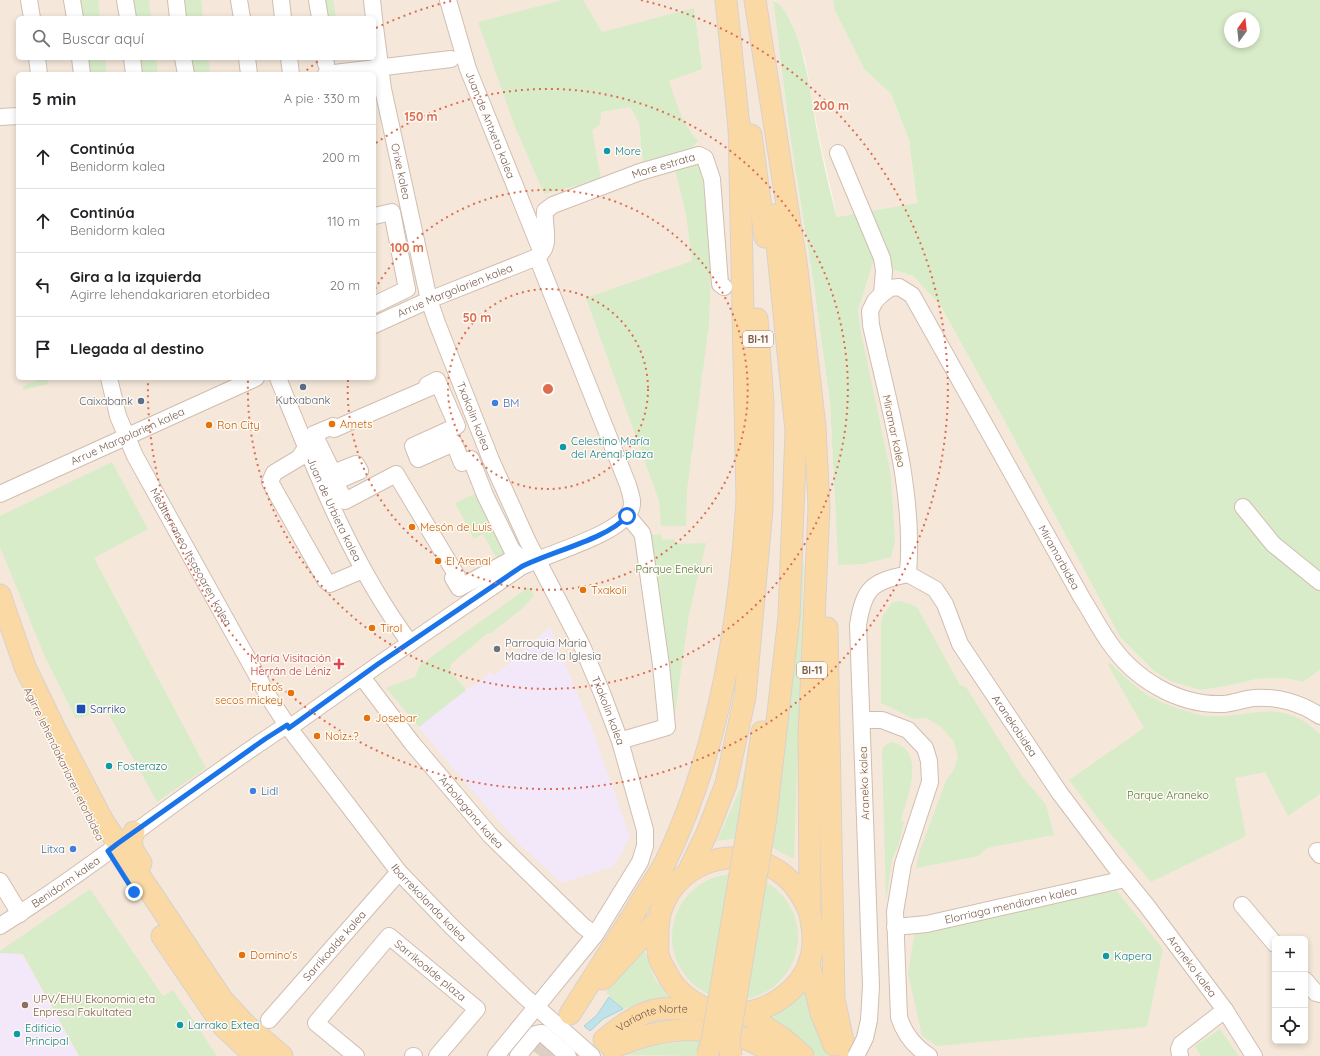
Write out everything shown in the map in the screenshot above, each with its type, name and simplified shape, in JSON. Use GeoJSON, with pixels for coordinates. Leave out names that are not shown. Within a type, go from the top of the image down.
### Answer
{"type":"FeatureCollection","features":[{"type":"Feature","properties":{"kind":"main road","name":"BI-11"},"geometry":{"type":"LineString","coordinates":[[688,872],[707,833],[726,784],[737,738],[745,697],[761,525],[763,403],[739,123],[726,0]]}},
{"type":"Feature","properties":{"kind":"main road"},"geometry":{"type":"LineString","coordinates":[[707,1056],[712,1041],[758,816],[776,625],[779,571],[782,441],[780,382],[770,271],[730,0]]}},
{"type":"Feature","properties":{"kind":"main road"},"geometry":{"type":"LineString","coordinates":[[731,1056],[729,1040],[758,816],[789,617],[796,431],[769,165],[746,0]]}},
{"type":"Feature","properties":{"kind":"main road","name":"BI-11"},"geometry":{"type":"LineString","coordinates":[[755,0],[797,269],[815,427],[819,507],[809,734],[810,913]]}},
{"type":"Feature","properties":{"kind":"main road"},"geometry":{"type":"LineString","coordinates":[[657,921],[570,1014],[664,863],[700,776],[720,700],[737,600],[747,499],[739,123]]}},
{"type":"Feature","properties":{"kind":"main road"},"geometry":{"type":"LineString","coordinates":[[819,507],[823,525],[827,577],[828,745],[834,999],[843,1041],[851,1056]]}},
{"type":"Feature","properties":{"kind":"main road","name":"Agirre lehendakariaren etorbidea"},"geometry":{"type":"LineString","coordinates":[[0,595],[28,674],[75,768],[120,842]]}},
{"type":"Feature","properties":{"kind":"main road","name":"Agirre lehendakariaren etorbidea"},"geometry":{"type":"LineString","coordinates":[[0,619],[25,685],[120,842],[208,1006],[223,1026],[249,1054]]}},
{"type":"Feature","properties":{"kind":"main road"},"geometry":{"type":"LineString","coordinates":[[120,842],[131,838],[132,850],[154,885],[153,898],[222,999],[246,1025],[282,1056]]}},
{"type":"Feature","properties":{"kind":"main road"},"geometry":{"type":"LineString","coordinates":[[728,858],[748,858],[767,864],[786,876],[801,893],[810,913],[814,938],[809,963],[795,987],[773,1005],[746,1014],[725,1014],[705,1009],[676,988],[659,957],[657,921],[663,902],[670,891],[688,872],[707,862],[728,858]]}},
{"type":"Feature","properties":{"kind":"main road"},"geometry":{"type":"LineString","coordinates":[[809,963],[821,1013],[840,1056]]}},
{"type":"Feature","properties":{"kind":"main road","name":"Variante Norte"},"geometry":{"type":"LineString","coordinates":[[602,1048],[617,1029],[650,1012],[660,1009],[705,1009]]}},
{"type":"Feature","properties":{"kind":"main road"},"geometry":{"type":"LineString","coordinates":[[746,1014],[784,1039],[803,1056]]}},
{"type":"Feature","properties":{"kind":"main road"},"geometry":{"type":"LineString","coordinates":[[602,1048],[658,1032],[703,1030],[742,1037],[779,1056]]}},
{"type":"Feature","properties":{"kind":"street"},"geometry":{"type":"LineString","coordinates":[[29,0],[32,16]]}},
{"type":"Feature","properties":{"kind":"street"},"geometry":{"type":"LineString","coordinates":[[72,0],[75,16]]}},
{"type":"Feature","properties":{"kind":"street"},"geometry":{"type":"LineString","coordinates":[[125,0],[128,16]]}},
{"type":"Feature","properties":{"kind":"street"},"geometry":{"type":"LineString","coordinates":[[176,0],[178,16]]}},
{"type":"Feature","properties":{"kind":"street"},"geometry":{"type":"LineString","coordinates":[[240,0],[242,16]]}},
{"type":"Feature","properties":{"kind":"street"},"geometry":{"type":"LineString","coordinates":[[281,0],[283,16]]}},
{"type":"Feature","properties":{"kind":"street"},"geometry":{"type":"LineString","coordinates":[[317,0],[320,16]]}},
{"type":"Feature","properties":{"kind":"street","name":"Orixe kalea"},"geometry":{"type":"LineString","coordinates":[[372,0],[374,16]]}},
{"type":"Feature","properties":{"kind":"street","name":"Juan de Antxeta kalea"},"geometry":{"type":"LineString","coordinates":[[448,0],[468,68],[633,501]]}},
{"type":"Feature","properties":{"kind":"street","name":"Orixe kalea"},"geometry":{"type":"LineString","coordinates":[[376,34],[383,89],[430,300]]}},
{"type":"Feature","properties":{"kind":"street"},"geometry":{"type":"LineString","coordinates":[[326,65],[380,67],[451,59]]}},
{"type":"Feature","properties":{"kind":"street"},"geometry":{"type":"LineString","coordinates":[[37,60],[39,72]]}},
{"type":"Feature","properties":{"kind":"street"},"geometry":{"type":"LineString","coordinates":[[80,60],[82,72]]}},
{"type":"Feature","properties":{"kind":"street"},"geometry":{"type":"LineString","coordinates":[[132,60],[134,72]]}},
{"type":"Feature","properties":{"kind":"street"},"geometry":{"type":"LineString","coordinates":[[183,60],[186,72]]}},
{"type":"Feature","properties":{"kind":"street"},"geometry":{"type":"LineString","coordinates":[[246,60],[249,72]]}},
{"type":"Feature","properties":{"kind":"street"},"geometry":{"type":"LineString","coordinates":[[288,60],[291,72]]}},
{"type":"Feature","properties":{"kind":"street"},"geometry":{"type":"LineString","coordinates":[[0,118],[16,116]]}},
{"type":"Feature","properties":{"kind":"street"},"geometry":{"type":"LineString","coordinates":[[838,153],[882,258],[884,270],[882,294]]}},
{"type":"Feature","properties":{"kind":"street","name":"More estrata"},"geometry":{"type":"LineString","coordinates":[[538,252],[545,250],[547,243],[545,214],[549,207],[640,172],[700,155],[706,158],[712,179],[720,284],[724,287]]}},
{"type":"Feature","properties":{"kind":"street"},"geometry":{"type":"LineString","coordinates":[[376,216],[392,212],[407,289],[376,304]]}},
{"type":"Feature","properties":{"kind":"street","name":"Arrue Margolarien kalea"},"geometry":{"type":"LineString","coordinates":[[376,324],[538,252]]}},
{"type":"Feature","properties":{"kind":"street","name":"Miramarbidea"},"geometry":{"type":"LineString","coordinates":[[882,258],[903,289],[912,295],[1082,598],[1109,643],[1127,663],[1154,686],[1170,694],[1193,701],[1225,704],[1254,698],[1272,698],[1292,702],[1320,716]]}},
{"type":"Feature","properties":{"kind":"street"},"geometry":{"type":"LineString","coordinates":[[882,294],[890,288],[899,287],[903,289]]}},
{"type":"Feature","properties":{"kind":"street","name":"Miramar kalea"},"geometry":{"type":"LineString","coordinates":[[882,294],[874,301],[870,311],[871,325],[905,479],[911,540],[908,574]]}},
{"type":"Feature","properties":{"kind":"street","name":"Txakolin kalea"},"geometry":{"type":"LineString","coordinates":[[430,300],[476,426],[537,559],[582,646],[602,693],[620,740],[645,830],[645,846],[640,862],[594,934],[496,1056]]}},
{"type":"Feature","properties":{"kind":"street","name":"Mediterraneo Itsasoaren kalea"},"geometry":{"type":"LineString","coordinates":[[109,380],[118,416],[135,456],[260,681],[288,726]]}},
{"type":"Feature","properties":{"kind":"street","name":"Arrue Margolarien kalea"},"geometry":{"type":"LineString","coordinates":[[0,494],[127,438],[252,380]]}},
{"type":"Feature","properties":{"kind":"street","name":"Juan de Urbieta kalea"},"geometry":{"type":"LineString","coordinates":[[279,380],[305,449],[338,522],[363,570],[410,643]]}},
{"type":"Feature","properties":{"kind":"street"},"geometry":{"type":"LineString","coordinates":[[438,380],[457,426],[413,446],[418,458],[454,443],[462,463],[471,459],[488,502],[512,550],[518,556],[459,588],[454,578],[457,576],[396,474],[345,501],[335,482],[360,471],[356,464],[333,473],[314,434],[333,426],[334,429],[429,388],[427,385],[438,380]]}},
{"type":"Feature","properties":{"kind":"street","name":"Juan de Urbieta kalea"},"geometry":{"type":"LineString","coordinates":[[305,449],[298,458],[274,473],[270,482],[326,581],[330,584],[336,583],[363,570]]}},
{"type":"Feature","properties":{"kind":"street","name":"Benidorm kalea"},"geometry":{"type":"LineString","coordinates":[[0,926],[20,914],[120,842],[521,567],[537,559],[558,552],[622,522],[632,509],[633,501]]}},
{"type":"Feature","properties":{"kind":"street"},"geometry":{"type":"LineString","coordinates":[[1242,507],[1273,544],[1320,582]]}},
{"type":"Feature","properties":{"kind":"street"},"geometry":{"type":"LineString","coordinates":[[626,739],[667,727],[661,665],[643,537],[642,533],[632,521]]}},
{"type":"Feature","properties":{"kind":"street","name":"Araneko kalea"},"geometry":{"type":"LineString","coordinates":[[856,1056],[865,1038],[869,1020],[871,986],[858,626],[862,603],[869,591],[885,579],[908,574]]}},
{"type":"Feature","properties":{"kind":"street","name":"Aranekobidea"},"geometry":{"type":"LineString","coordinates":[[908,574],[935,589],[945,604],[960,644],[993,695],[1059,792],[1125,879]]}},
{"type":"Feature","properties":{"kind":"street","name":"Arbolagana kalea"},"geometry":{"type":"LineString","coordinates":[[362,677],[412,743],[490,835],[583,926],[594,934]]}},
{"type":"Feature","properties":{"kind":"street"},"geometry":{"type":"LineString","coordinates":[[862,720],[882,720],[908,730],[925,748],[929,761],[930,782],[912,833],[898,884],[895,927],[899,1017],[905,1032],[922,1051],[930,1056]]}},
{"type":"Feature","properties":{"kind":"street","name":"Ibarrekolanda kalea"},"geometry":{"type":"LineString","coordinates":[[288,726],[399,872],[452,928],[536,1008],[602,1048]]}},
{"type":"Feature","properties":{"kind":"street","name":"Sarrikoalde kalea"},"geometry":{"type":"LineString","coordinates":[[269,1020],[399,872]]}},
{"type":"Feature","properties":{"kind":"street","name":"Araneko kalea"},"geometry":{"type":"LineString","coordinates":[[1125,879],[1148,906],[1225,1010],[1254,1056]]}},
{"type":"Feature","properties":{"kind":"street","name":"Elorriaga mendiaren kalea"},"geometry":{"type":"LineString","coordinates":[[895,927],[927,924],[1125,879]]}},
{"type":"Feature","properties":{"kind":"street"},"geometry":{"type":"LineString","coordinates":[[0,881],[20,914]]}},
{"type":"Feature","properties":{"kind":"street"},"geometry":{"type":"LineString","coordinates":[[1242,905],[1272,940]]}},
{"type":"Feature","properties":{"kind":"street","name":"Sarrikoalde plaza"},"geometry":{"type":"LineString","coordinates":[[356,1056],[316,1023],[389,936],[477,1009],[437,1056]]}},
{"type":"Feature","properties":{"kind":"street"},"geometry":{"type":"LineString","coordinates":[[1308,983],[1318,994]]}},
{"type":"Feature","properties":{"kind":"street"},"geometry":{"type":"LineString","coordinates":[[1180,1056],[1179,1048],[1181,1044],[1225,1010]]}},
{"type":"Feature","properties":{"kind":"street"},"geometry":{"type":"LineString","coordinates":[[518,1056],[536,1034],[542,1033],[568,1056]]}},
{"type":"Feature","properties":{"kind":"shaded area"},"geometry":{"type":"Polygon","coordinates":[[[0,0],[773,0],[790,136],[812,273],[830,403],[838,565],[862,337],[858,311],[873,263],[913,276],[940,305],[1004,420],[1120,637],[1154,671],[1201,690],[1257,679],[1285,678],[1303,682],[1320,670],[1320,1056],[0,1056],[0,0]]]}},
{"type":"Feature","properties":{"kind":"shaded area"},"geometry":{"type":"Polygon","coordinates":[[[775,0],[833,0],[834,9],[864,69],[891,94],[909,140],[917,204],[837,217],[818,132],[805,59],[791,21],[775,0]]]}},
{"type":"Feature","properties":{"kind":"shaded area"},"geometry":{"type":"Polygon","coordinates":[[[550,627],[594,734],[630,837],[614,866],[562,883],[521,846],[419,727],[462,691],[475,685],[490,672],[494,676],[550,627]]]}},
{"type":"Feature","properties":{"kind":"shaded area","name":"UPV/EHU Ekonomia eta Enpresa Fakultatea"},"geometry":{"type":"Polygon","coordinates":[[[0,953],[22,954],[79,1056],[0,1056],[0,953]]]}},
{"type":"Feature","properties":{"kind":"green space"},"geometry":{"type":"Polygon","coordinates":[[[76,0],[98,0],[100,16],[78,16],[76,0]]]}},
{"type":"Feature","properties":{"kind":"green space"},"geometry":{"type":"Polygon","coordinates":[[[127,0],[149,0],[151,16],[129,16],[127,0]]]}},
{"type":"Feature","properties":{"kind":"green space"},"geometry":{"type":"Polygon","coordinates":[[[179,0],[201,0],[203,16],[181,16],[179,0]]]}},
{"type":"Feature","properties":{"kind":"green space"},"geometry":{"type":"Polygon","coordinates":[[[321,0],[333,0],[336,16],[323,16],[321,0]]]}},
{"type":"Feature","properties":{"kind":"green space"},"geometry":{"type":"Polygon","coordinates":[[[562,0],[583,0],[602,32],[694,8],[702,69],[669,81],[684,120],[698,141],[692,148],[643,163],[639,123],[630,107],[601,112],[600,125],[592,130],[601,179],[544,194],[514,124],[478,22],[562,0]]]}},
{"type":"Feature","properties":{"kind":"green space"},"geometry":{"type":"Polygon","coordinates":[[[773,0],[783,9],[791,23],[804,60],[809,80],[817,131],[837,217],[917,203],[909,140],[891,94],[864,69],[834,9],[833,0],[1320,0],[1320,670],[1303,682],[1285,678],[1257,679],[1201,690],[1170,681],[1154,671],[1120,637],[1004,420],[940,305],[913,276],[873,263],[858,311],[862,337],[891,475],[895,541],[891,557],[864,564],[838,565],[830,403],[812,273],[790,136],[773,0]]]}},
{"type":"Feature","properties":{"kind":"green space"},"geometry":{"type":"Polygon","coordinates":[[[83,60],[105,60],[107,72],[85,72],[83,60]]]}},
{"type":"Feature","properties":{"kind":"green space"},"geometry":{"type":"Polygon","coordinates":[[[134,60],[156,60],[158,72],[136,72],[134,60]]]}},
{"type":"Feature","properties":{"kind":"green space"},"geometry":{"type":"Polygon","coordinates":[[[186,60],[208,60],[210,71],[188,72],[186,60]]]}},
{"type":"Feature","properties":{"kind":"green space"},"geometry":{"type":"Polygon","coordinates":[[[700,163],[709,244],[709,324],[687,490],[686,526],[661,526],[659,501],[586,298],[692,261],[686,214],[675,169],[700,163]]]}},
{"type":"Feature","properties":{"kind":"green space"},"geometry":{"type":"Polygon","coordinates":[[[39,380],[47,380],[48,384],[23,390],[23,386],[39,380]]]}},
{"type":"Feature","properties":{"kind":"green space"},"geometry":{"type":"Polygon","coordinates":[[[112,462],[148,529],[94,558],[206,768],[157,802],[106,709],[76,719],[45,657],[0,547],[0,516],[112,462]]]}},
{"type":"Feature","properties":{"kind":"green space"},"geometry":{"type":"Polygon","coordinates":[[[475,494],[485,495],[512,550],[498,561],[483,534],[474,539],[455,503],[475,494]]]}},
{"type":"Feature","properties":{"kind":"green space","name":"Parque Enekuri"},"geometry":{"type":"Polygon","coordinates":[[[651,532],[653,535],[661,534],[662,540],[675,539],[675,544],[706,543],[689,614],[674,721],[670,720],[644,533],[651,532]]]}},
{"type":"Feature","properties":{"kind":"green space"},"geometry":{"type":"Polygon","coordinates":[[[804,562],[794,859],[767,845],[799,616],[802,567],[804,562]]]}},
{"type":"Feature","properties":{"kind":"green space"},"geometry":{"type":"Polygon","coordinates":[[[529,587],[534,595],[524,607],[490,634],[488,633],[451,664],[450,671],[466,690],[419,727],[386,688],[415,677],[420,665],[529,587]]]}},
{"type":"Feature","properties":{"kind":"green space"},"geometry":{"type":"Polygon","coordinates":[[[901,601],[917,607],[960,685],[966,687],[1022,776],[1046,805],[1054,835],[987,848],[979,856],[916,868],[920,850],[946,781],[953,771],[958,758],[954,742],[940,726],[926,718],[914,719],[881,703],[881,626],[883,615],[893,602],[901,601]]]}},
{"type":"Feature","properties":{"kind":"green space","name":"Parque Araneko"},"geometry":{"type":"Polygon","coordinates":[[[1110,663],[1134,685],[1149,696],[1168,705],[1193,713],[1218,716],[1276,712],[1290,715],[1304,722],[1320,734],[1320,794],[1288,816],[1265,772],[1235,778],[1246,836],[1151,882],[1100,821],[1069,780],[1144,728],[1108,665],[1110,663]]]}},
{"type":"Feature","properties":{"kind":"green space"},"geometry":{"type":"Polygon","coordinates":[[[755,725],[738,838],[717,841],[740,789],[755,725]]]}},
{"type":"Feature","properties":{"kind":"green space"},"geometry":{"type":"Polygon","coordinates":[[[891,742],[902,746],[909,754],[912,764],[912,775],[901,820],[904,822],[899,844],[892,860],[886,900],[882,752],[883,747],[891,742]]]}},
{"type":"Feature","properties":{"kind":"green space"},"geometry":{"type":"Polygon","coordinates":[[[741,874],[765,881],[780,892],[791,907],[797,925],[797,949],[791,967],[780,982],[765,993],[747,999],[729,1000],[705,993],[690,982],[679,967],[673,949],[672,931],[679,907],[690,892],[705,881],[723,875],[741,874]]]}},
{"type":"Feature","properties":{"kind":"green space"},"geometry":{"type":"Polygon","coordinates":[[[90,889],[163,996],[173,990],[217,1056],[79,1056],[23,954],[0,953],[0,951],[90,889]]]}},
{"type":"Feature","properties":{"kind":"green space"},"geometry":{"type":"Polygon","coordinates":[[[1116,890],[1163,949],[1147,1027],[937,1046],[922,1036],[908,973],[915,931],[1116,890]]]}},
{"type":"Feature","properties":{"kind":"green space"},"geometry":{"type":"Polygon","coordinates":[[[643,946],[654,978],[669,997],[623,1009],[606,992],[643,946]]]}},
{"type":"Feature","properties":{"kind":"green space"},"geometry":{"type":"Polygon","coordinates":[[[805,988],[814,1025],[829,1056],[816,1056],[793,1034],[766,1017],[805,988]]]}},
{"type":"Feature","properties":{"kind":"green space"},"geometry":{"type":"Polygon","coordinates":[[[1220,1029],[1239,1056],[1201,1056],[1195,1046],[1220,1029]]]}},
{"type":"Feature","properties":{"kind":"green space"},"geometry":{"type":"Polygon","coordinates":[[[706,1040],[699,1056],[618,1055],[662,1044],[706,1040]]]}},
{"type":"Feature","properties":{"kind":"water"},"geometry":{"type":"Polygon","coordinates":[[[609,997],[623,1009],[603,1019],[590,1031],[584,1026],[597,1015],[609,997]]]}},
{"type":"Feature","properties":{"kind":"tunnel"},"geometry":{"type":"LineString","coordinates":[[540,1056],[563,1025]]}},
{"type":"Feature","properties":{"kind":"place","name":"More"},"geometry":{"type":"Point","coordinates":[607,151]}},
{"type":"Feature","properties":{"kind":"place","name":"Kutxabank"},"geometry":{"type":"Point","coordinates":[303,387]}},
{"type":"Feature","properties":{"kind":"place","name":"Caixabank"},"geometry":{"type":"Point","coordinates":[141,401]}},
{"type":"Feature","properties":{"kind":"place","name":"BM"},"geometry":{"type":"Point","coordinates":[495,403]}},
{"type":"Feature","properties":{"kind":"place","name":"Amets"},"geometry":{"type":"Point","coordinates":[332,424]}},
{"type":"Feature","properties":{"kind":"place","name":"Ron City"},"geometry":{"type":"Point","coordinates":[209,425]}},
{"type":"Feature","properties":{"kind":"place","name":"Celestino María del Arenal plaza"},"geometry":{"type":"Point","coordinates":[563,447]}},
{"type":"Feature","properties":{"kind":"place","name":"Mesón de Luis"},"geometry":{"type":"Point","coordinates":[412,527]}},
{"type":"Feature","properties":{"kind":"place","name":"El Arenal"},"geometry":{"type":"Point","coordinates":[438,561]}},
{"type":"Feature","properties":{"kind":"place","name":"Txakoli"},"geometry":{"type":"Point","coordinates":[583,590]}},
{"type":"Feature","properties":{"kind":"place","name":"Tirol"},"geometry":{"type":"Point","coordinates":[372,628]}},
{"type":"Feature","properties":{"kind":"place","name":"Parroquia Maria Madre de la Iglesia"},"geometry":{"type":"Point","coordinates":[497,649]}},
{"type":"Feature","properties":{"kind":"place","name":"María Visitación Herrán de Léniz"},"geometry":{"type":"Point","coordinates":[339,664]}},
{"type":"Feature","properties":{"kind":"place","name":"Frutos secos mickey"},"geometry":{"type":"Point","coordinates":[291,693]}},
{"type":"Feature","properties":{"kind":"place","name":"Sarriko"},"geometry":{"type":"Point","coordinates":[81,709]}},
{"type":"Feature","properties":{"kind":"place","name":"Josebar"},"geometry":{"type":"Point","coordinates":[367,718]}},
{"type":"Feature","properties":{"kind":"place","name":"Noiz...?"},"geometry":{"type":"Point","coordinates":[317,736]}},
{"type":"Feature","properties":{"kind":"place","name":"Fosterazo"},"geometry":{"type":"Point","coordinates":[109,766]}},
{"type":"Feature","properties":{"kind":"place","name":"Lidl"},"geometry":{"type":"Point","coordinates":[253,791]}},
{"type":"Feature","properties":{"kind":"place","name":"Litxa"},"geometry":{"type":"Point","coordinates":[73,849]}},
{"type":"Feature","properties":{"kind":"place","name":"Domino's"},"geometry":{"type":"Point","coordinates":[242,955]}},
{"type":"Feature","properties":{"kind":"place","name":"Kapera"},"geometry":{"type":"Point","coordinates":[1106,956]}},
{"type":"Feature","properties":{"kind":"place","name":"UPV/EHU Ekonomia eta Enpresa Fakultatea"},"geometry":{"type":"Point","coordinates":[25,1005]}},
{"type":"Feature","properties":{"kind":"place","name":"Larrako Extea"},"geometry":{"type":"Point","coordinates":[180,1025]}},
{"type":"Feature","properties":{"kind":"place","name":"Edificio Principal"},"geometry":{"type":"Point","coordinates":[17,1034]}},
{"type":"Feature","properties":{"kind":"route"},"geometry":{"type":"LineString","coordinates":[[134,892],[108,851],[117,844],[265,739],[287,725],[289,728],[362,677],[378,664],[521,567],[597,535],[622,522],[627,516]]}}]}
